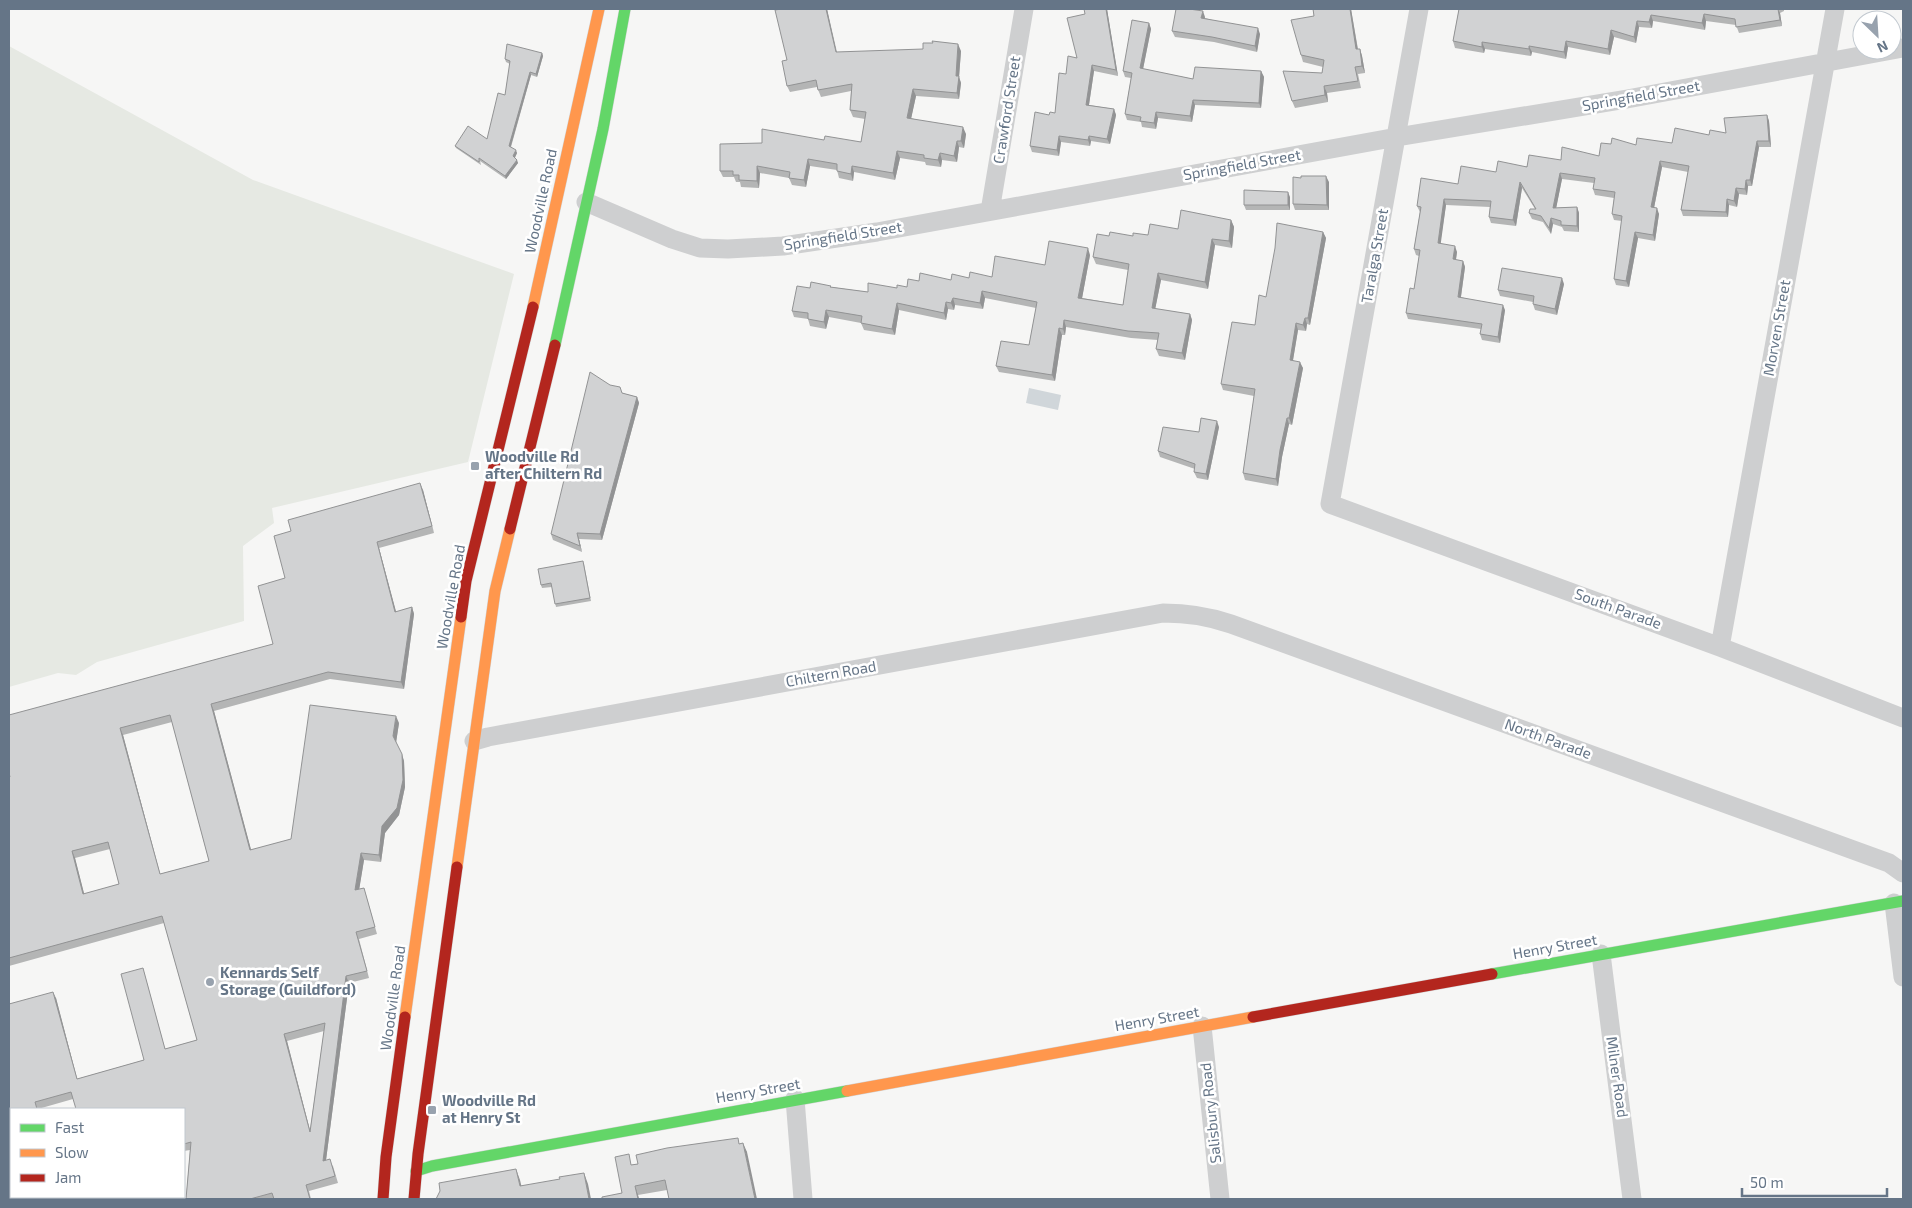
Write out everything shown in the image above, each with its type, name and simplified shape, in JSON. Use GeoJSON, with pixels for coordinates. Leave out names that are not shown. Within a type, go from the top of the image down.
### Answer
{"type":"FeatureCollection","features":[{"type":"Feature","properties":{"kind":"main road","name":"Woodville Road"},"geometry":{"type":"LineString","coordinates":[[383,1199],[386,1157],[419,911],[466,581],[531,318],[599,9]]}},
{"type":"Feature","properties":{"kind":"main road"},"geometry":{"type":"LineString","coordinates":[[414,1199],[416,1171],[495,591],[561,321],[603,129],[625,9]]}},
{"type":"Feature","properties":{"kind":"main road","name":"Henry Street"},"geometry":{"type":"LineString","coordinates":[[416,1171],[432,1166],[1202,1026],[1899,902]]}},
{"type":"Feature","properties":{"kind":"street","name":"Crawford Street"},"geometry":{"type":"LineString","coordinates":[[990,211],[1024,9]]}},
{"type":"Feature","properties":{"kind":"street","name":"Taralga Street"},"geometry":{"type":"LineString","coordinates":[[1330,504],[1419,9]]}},
{"type":"Feature","properties":{"kind":"street","name":"Morven Street"},"geometry":{"type":"LineString","coordinates":[[1720,646],[1835,9]]}},
{"type":"Feature","properties":{"kind":"street","name":"Springfield Street"},"geometry":{"type":"LineString","coordinates":[[586,202],[672,239],[700,248],[728,249],[815,242],[1397,137],[1627,99],[1903,48]]}},
{"type":"Feature","properties":{"kind":"street","name":"South Parade"},"geometry":{"type":"LineString","coordinates":[[1330,504],[1720,646],[1903,718]]}},
{"type":"Feature","properties":{"kind":"street","name":"Chiltern Road"},"geometry":{"type":"LineString","coordinates":[[474,741],[498,735],[1163,613],[1189,614]]}},
{"type":"Feature","properties":{"kind":"street","name":"North Parade"},"geometry":{"type":"LineString","coordinates":[[1189,614],[1213,618],[1230,624],[1889,863],[1903,873]]}},
{"type":"Feature","properties":{"kind":"street"},"geometry":{"type":"LineString","coordinates":[[1899,902],[1903,977]]}},
{"type":"Feature","properties":{"kind":"street","name":"Milner Road"},"geometry":{"type":"LineString","coordinates":[[1601,954],[1632,1199]]}},
{"type":"Feature","properties":{"kind":"street","name":"Salisbury Road"},"geometry":{"type":"LineString","coordinates":[[1202,1026],[1220,1199]]}},
{"type":"Feature","properties":{"kind":"street"},"geometry":{"type":"LineString","coordinates":[[795,1100],[803,1199]]}},
{"type":"Feature","properties":{"kind":"shaded area"},"geometry":{"type":"Polygon","coordinates":[[[9,46],[253,180],[514,274],[468,462],[272,508],[274,523],[243,546],[244,621],[97,662],[76,675],[58,673],[9,687],[9,46]]]}},
{"type":"Feature","properties":{"kind":"shaded area"},"geometry":{"type":"Polygon","coordinates":[[[1029,388],[1061,395],[1058,410],[1026,403],[1029,388]]]}},
{"type":"Feature","properties":{"kind":"building"},"geometry":{"type":"Polygon","coordinates":[[[826,9],[836,52],[923,49],[923,43],[933,43],[932,41],[958,44],[956,76],[959,76],[957,93],[913,89],[907,118],[963,127],[961,141],[957,141],[954,156],[940,153],[938,160],[924,158],[924,155],[897,151],[893,173],[852,166],[851,174],[837,171],[837,164],[808,159],[804,180],[789,178],[790,172],[757,166],[757,181],[739,180],[739,175],[733,175],[733,171],[720,171],[720,144],[762,143],[762,129],[824,140],[825,136],[861,142],[866,112],[850,110],[852,84],[818,90],[816,80],[787,86],[782,61],[787,60],[775,10],[826,9]]]}},
{"type":"Feature","properties":{"kind":"building"},"geometry":{"type":"Polygon","coordinates":[[[1084,9],[1106,9],[1116,70],[1092,65],[1086,105],[1114,109],[1107,139],[1089,136],[1088,140],[1059,136],[1057,150],[1030,146],[1035,112],[1049,115],[1050,112],[1055,113],[1059,73],[1066,74],[1068,56],[1077,58],[1067,18],[1085,14],[1084,9]]]}},
{"type":"Feature","properties":{"kind":"building"},"geometry":{"type":"Polygon","coordinates":[[[1176,9],[1203,11],[1201,18],[1258,28],[1255,46],[1172,31],[1176,9]]]}},
{"type":"Feature","properties":{"kind":"building"},"geometry":{"type":"Polygon","coordinates":[[[1313,9],[1350,9],[1356,49],[1360,49],[1362,66],[1355,67],[1358,81],[1324,86],[1325,95],[1292,101],[1283,71],[1322,73],[1324,60],[1301,55],[1291,20],[1314,16],[1313,9]]]}},
{"type":"Feature","properties":{"kind":"building"},"geometry":{"type":"Polygon","coordinates":[[[1459,9],[1778,9],[1780,20],[1736,27],[1735,19],[1704,14],[1702,23],[1651,15],[1649,22],[1637,21],[1634,37],[1611,30],[1608,49],[1566,41],[1564,52],[1529,46],[1529,49],[1482,42],[1482,47],[1453,41],[1459,9]]]}},
{"type":"Feature","properties":{"kind":"building"},"geometry":{"type":"Polygon","coordinates":[[[1132,20],[1149,23],[1140,68],[1193,79],[1195,67],[1261,71],[1259,103],[1193,100],[1190,116],[1156,112],[1154,123],[1140,121],[1141,117],[1125,114],[1132,73],[1123,71],[1132,20]]]}},
{"type":"Feature","properties":{"kind":"building"},"geometry":{"type":"Polygon","coordinates":[[[507,44],[542,53],[536,74],[530,72],[509,146],[516,150],[513,156],[517,160],[505,176],[479,158],[479,162],[455,146],[468,126],[487,139],[498,93],[505,95],[510,61],[505,59],[507,44]]]}},
{"type":"Feature","properties":{"kind":"building"},"geometry":{"type":"Polygon","coordinates":[[[1767,115],[1769,141],[1757,141],[1750,180],[1746,180],[1745,189],[1736,188],[1734,201],[1727,199],[1726,212],[1681,210],[1689,166],[1660,161],[1651,207],[1657,208],[1653,235],[1635,232],[1626,281],[1614,279],[1622,216],[1612,214],[1615,192],[1593,189],[1595,178],[1560,173],[1553,208],[1577,207],[1577,226],[1561,225],[1561,221],[1551,218],[1549,228],[1541,216],[1529,213],[1530,209],[1536,209],[1520,182],[1513,220],[1489,217],[1491,201],[1444,199],[1438,243],[1455,246],[1453,259],[1463,261],[1458,297],[1503,305],[1498,337],[1480,334],[1482,324],[1406,313],[1410,288],[1414,289],[1420,250],[1414,249],[1421,207],[1417,206],[1421,178],[1458,184],[1461,166],[1496,172],[1498,161],[1527,167],[1529,155],[1561,160],[1562,147],[1599,156],[1601,143],[1611,144],[1612,138],[1636,145],[1637,138],[1672,143],[1675,128],[1709,135],[1710,130],[1726,133],[1724,118],[1767,115]]]}},
{"type":"Feature","properties":{"kind":"building"},"geometry":{"type":"Polygon","coordinates":[[[1301,176],[1326,176],[1327,205],[1293,204],[1293,177],[1301,178],[1301,176]]]}},
{"type":"Feature","properties":{"kind":"building"},"geometry":{"type":"Polygon","coordinates":[[[1244,190],[1288,192],[1288,205],[1244,205],[1244,190]]]}},
{"type":"Feature","properties":{"kind":"building"},"geometry":{"type":"Polygon","coordinates":[[[1181,210],[1231,220],[1229,241],[1212,239],[1205,282],[1158,273],[1152,308],[1190,314],[1182,353],[1156,349],[1159,333],[1128,331],[1064,320],[1063,329],[1059,328],[1052,375],[996,366],[1001,341],[1029,345],[1037,302],[982,291],[980,303],[953,298],[951,303],[946,302],[944,313],[897,303],[892,329],[861,323],[862,316],[826,310],[824,322],[808,319],[808,313],[792,311],[797,286],[810,288],[811,282],[830,287],[868,292],[868,283],[897,288],[897,285],[907,287],[908,279],[919,281],[920,273],[951,280],[952,274],[969,278],[970,272],[992,277],[995,256],[1045,265],[1049,241],[1088,248],[1078,298],[1123,305],[1129,264],[1093,257],[1097,234],[1109,236],[1110,232],[1133,236],[1133,233],[1148,235],[1150,224],[1178,229],[1181,210]]]}},
{"type":"Feature","properties":{"kind":"building"},"geometry":{"type":"Polygon","coordinates":[[[1277,223],[1323,232],[1308,318],[1305,318],[1303,325],[1296,323],[1290,360],[1300,362],[1289,418],[1287,418],[1280,450],[1276,479],[1243,473],[1255,389],[1221,384],[1232,322],[1255,325],[1259,295],[1266,297],[1275,248],[1277,223]]]}},
{"type":"Feature","properties":{"kind":"building"},"geometry":{"type":"Polygon","coordinates":[[[1502,268],[1562,278],[1555,309],[1533,304],[1534,296],[1498,290],[1502,268]]]}},
{"type":"Feature","properties":{"kind":"building"},"geometry":{"type":"Polygon","coordinates":[[[590,372],[610,385],[620,387],[622,393],[637,397],[600,534],[577,533],[580,546],[551,534],[590,372]]]}},
{"type":"Feature","properties":{"kind":"building"},"geometry":{"type":"Polygon","coordinates":[[[1201,418],[1217,421],[1206,474],[1194,472],[1195,464],[1158,451],[1163,427],[1199,432],[1201,418]]]}},
{"type":"Feature","properties":{"kind":"building"},"geometry":{"type":"Polygon","coordinates":[[[420,483],[432,526],[377,542],[395,612],[412,607],[401,682],[328,672],[211,704],[250,850],[291,839],[310,705],[396,716],[393,736],[402,754],[403,780],[397,808],[382,826],[379,855],[361,853],[355,890],[364,888],[375,927],[356,932],[367,971],[346,976],[323,1161],[330,1159],[335,1176],[306,1185],[310,1199],[274,1199],[272,1193],[250,1199],[186,1199],[191,1142],[185,1144],[185,1108],[76,1108],[71,1092],[35,1102],[37,1108],[10,1108],[9,1191],[9,1004],[53,992],[77,1079],[144,1060],[121,974],[143,968],[165,1049],[197,1040],[162,916],[9,958],[9,715],[273,644],[258,586],[285,578],[274,536],[291,531],[288,520],[420,483]],[[170,715],[120,728],[160,874],[209,861],[170,715]],[[108,842],[72,851],[83,894],[119,884],[108,842]],[[325,1023],[284,1034],[310,1132],[325,1023]]]}},
{"type":"Feature","properties":{"kind":"building"},"geometry":{"type":"Polygon","coordinates":[[[583,561],[590,598],[555,604],[551,583],[541,585],[538,569],[583,561]]]}},
{"type":"Feature","properties":{"kind":"building"},"geometry":{"type":"Polygon","coordinates":[[[738,1138],[739,1144],[743,1143],[755,1199],[669,1199],[665,1180],[635,1186],[638,1199],[602,1199],[602,1197],[622,1193],[615,1157],[629,1154],[631,1165],[638,1164],[636,1155],[667,1148],[738,1138]]]}},
{"type":"Feature","properties":{"kind":"building"},"geometry":{"type":"Polygon","coordinates":[[[516,1169],[520,1186],[584,1173],[589,1199],[436,1199],[440,1191],[439,1183],[516,1169]]]}},
{"type":"Feature","properties":{"kind":"building"},"geometry":{"type":"Polygon","coordinates":[[[136,1198],[136,1199],[103,1199],[136,1198]]]}},
{"type":"Feature","properties":{"kind":"traffic: fast"},"geometry":{"type":"LineString","coordinates":[[555,345],[603,129],[625,9]]}},
{"type":"Feature","properties":{"kind":"traffic: fast"},"geometry":{"type":"LineString","coordinates":[[1492,974],[1903,901]]}},
{"type":"Feature","properties":{"kind":"traffic: fast"},"geometry":{"type":"LineString","coordinates":[[416,1171],[432,1166],[847,1091]]}},
{"type":"Feature","properties":{"kind":"traffic: slow"},"geometry":{"type":"LineString","coordinates":[[533,307],[599,9]]}},
{"type":"Feature","properties":{"kind":"traffic: slow"},"geometry":{"type":"LineString","coordinates":[[457,867],[495,591],[510,529]]}},
{"type":"Feature","properties":{"kind":"traffic: slow"},"geometry":{"type":"LineString","coordinates":[[405,1017],[461,617]]}},
{"type":"Feature","properties":{"kind":"traffic: slow"},"geometry":{"type":"LineString","coordinates":[[847,1091],[1253,1017]]}},
{"type":"Feature","properties":{"kind":"traffic: jam"},"geometry":{"type":"LineString","coordinates":[[461,617],[466,581],[533,307]]}},
{"type":"Feature","properties":{"kind":"traffic: jam"},"geometry":{"type":"LineString","coordinates":[[510,529],[555,345]]}},
{"type":"Feature","properties":{"kind":"traffic: jam"},"geometry":{"type":"LineString","coordinates":[[414,1199],[418,1154],[457,867]]}},
{"type":"Feature","properties":{"kind":"traffic: jam"},"geometry":{"type":"LineString","coordinates":[[1253,1017],[1492,974]]}},
{"type":"Feature","properties":{"kind":"traffic: jam"},"geometry":{"type":"LineString","coordinates":[[383,1199],[386,1157],[405,1017]]}},
{"type":"Feature","properties":{"kind":"place","name":"Woodville Rd after Chiltern Rd"},"geometry":{"type":"Point","coordinates":[475,466]}},
{"type":"Feature","properties":{"kind":"place","name":"Kennards Self Storage (Guildford)"},"geometry":{"type":"Point","coordinates":[210,982]}},
{"type":"Feature","properties":{"kind":"place","name":"Woodville Rd at Henry St"},"geometry":{"type":"Point","coordinates":[432,1110]}}]}
